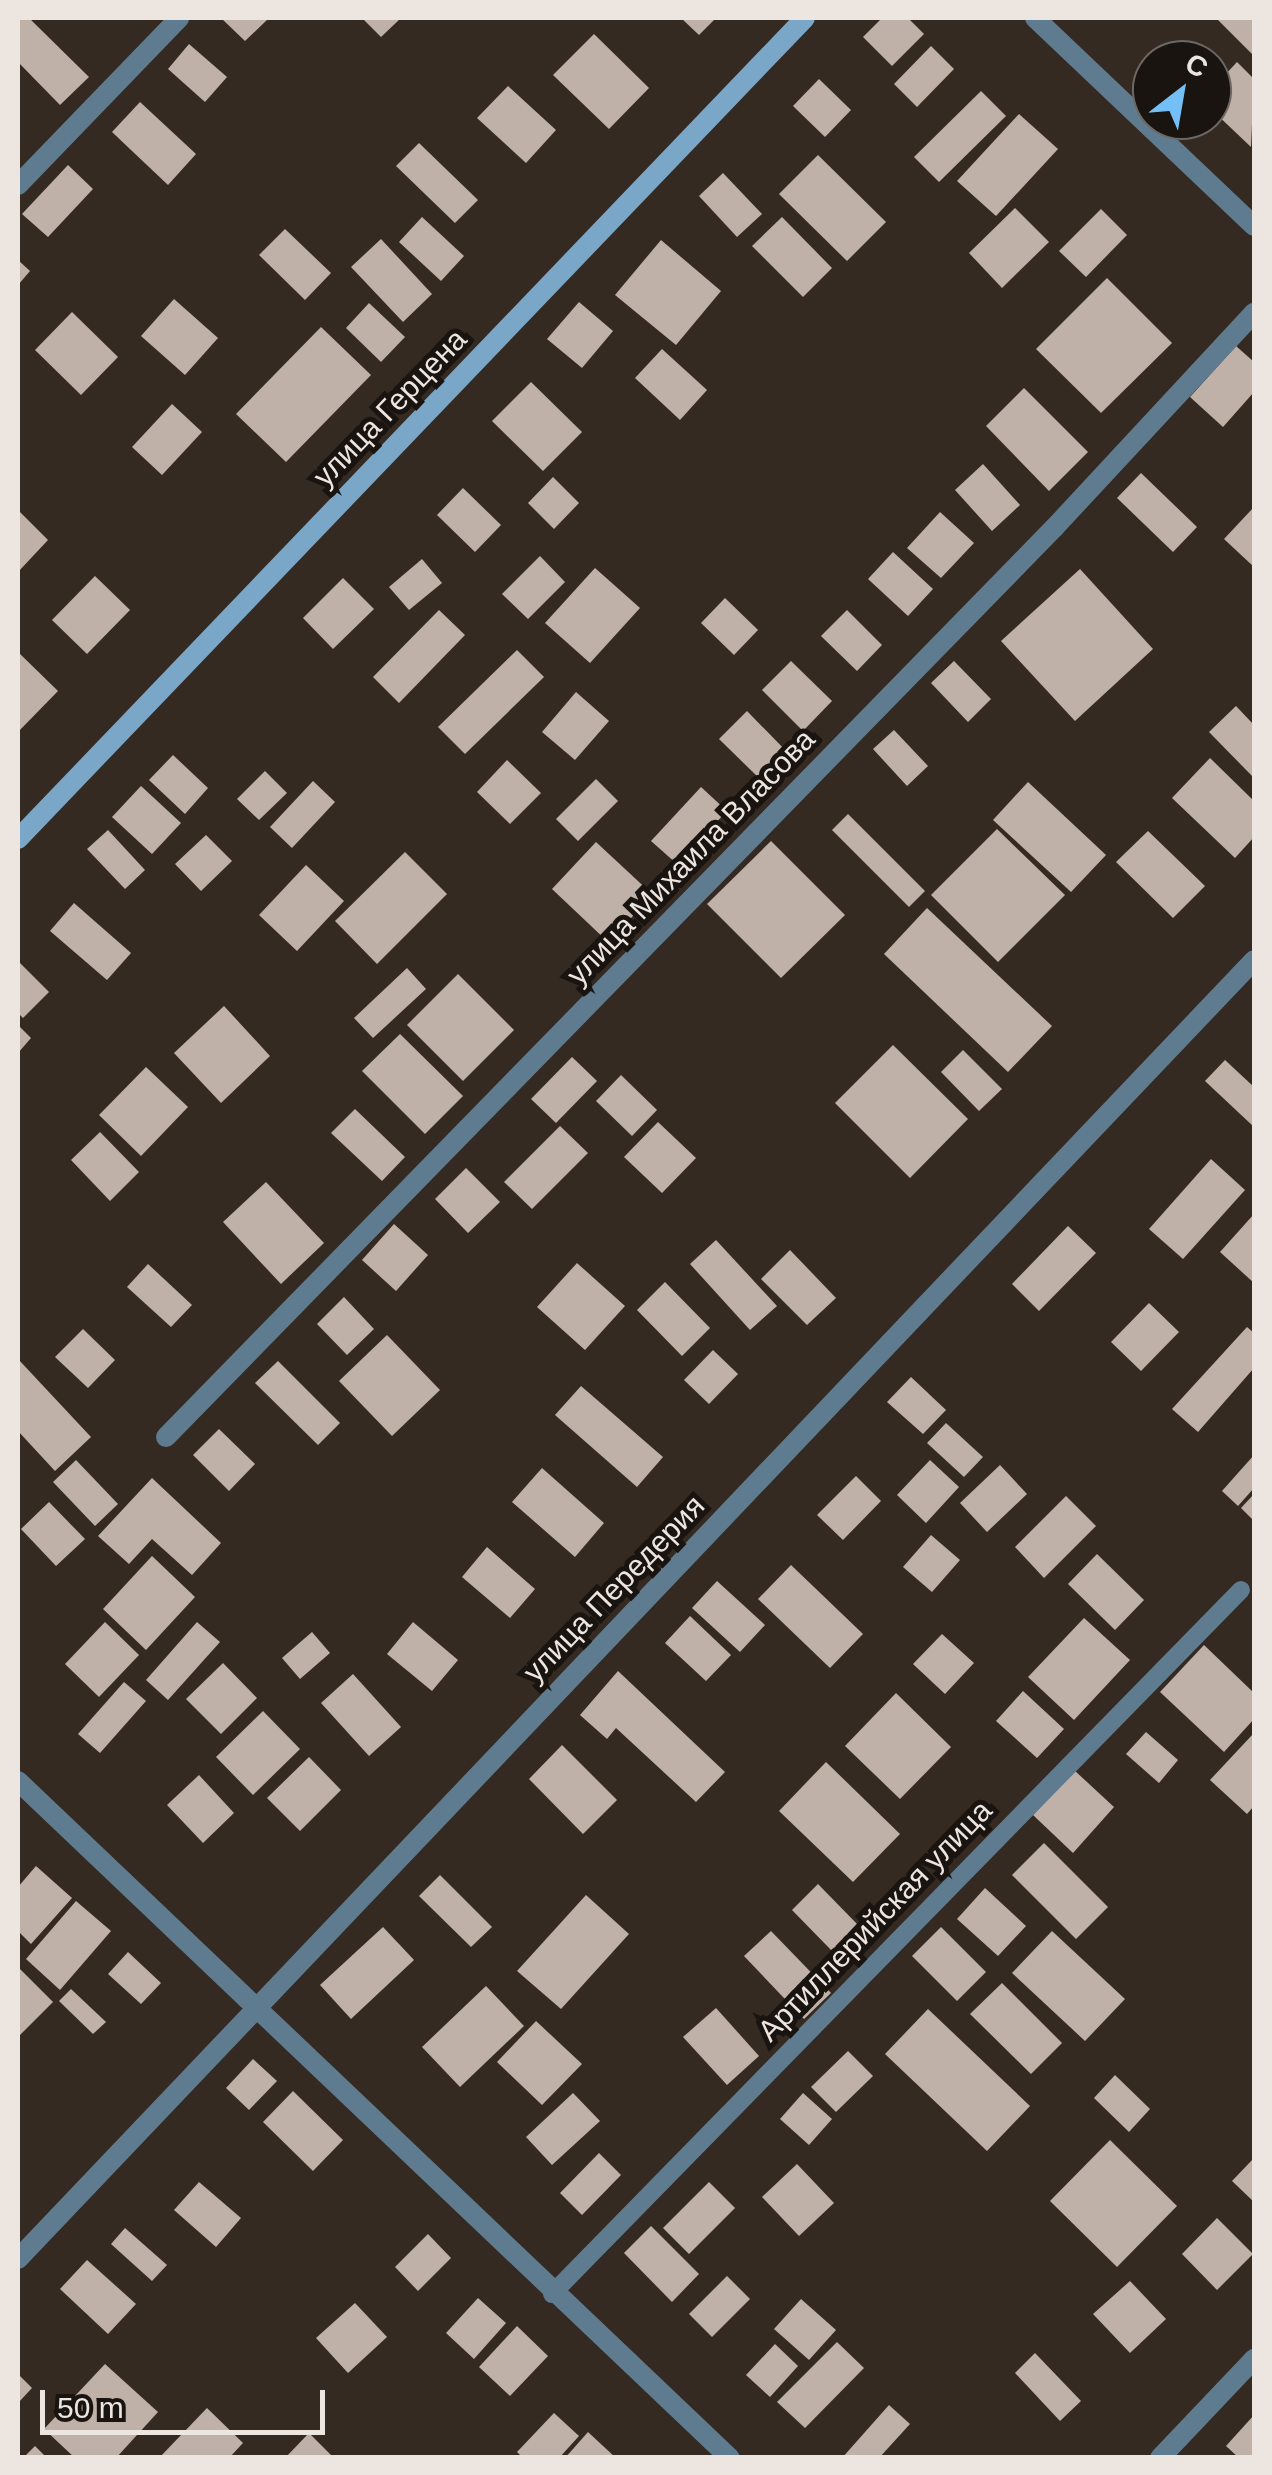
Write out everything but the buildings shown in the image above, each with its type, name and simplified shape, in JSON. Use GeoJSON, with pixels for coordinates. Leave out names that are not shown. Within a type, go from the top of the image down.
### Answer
{"type":"FeatureCollection","features":[{"type":"Feature","properties":{"kind":"street"},"geometry":{"type":"LineString","coordinates":[[18,185],[179,18]]}},
{"type":"Feature","properties":{"kind":"street","name":"улица Герцена"},"geometry":{"type":"LineString","coordinates":[[18,840],[805,18]]}},
{"type":"Feature","properties":{"kind":"street"},"geometry":{"type":"LineString","coordinates":[[1035,18],[1254,226]]}},
{"type":"Feature","properties":{"kind":"street","name":"улица Михаила Власова"},"geometry":{"type":"LineString","coordinates":[[166,1437],[1054,528],[1254,314]]}},
{"type":"Feature","properties":{"kind":"street","name":"улица Передерия"},"geometry":{"type":"LineString","coordinates":[[18,2259],[1254,960]]}},
{"type":"Feature","properties":{"kind":"street"},"geometry":{"type":"LineString","coordinates":[[18,1782],[552,2294],[730,2458]]}},
{"type":"Feature","properties":{"kind":"street"},"geometry":{"type":"LineString","coordinates":[[1160,2458],[1254,2358]]}},
{"type":"Feature","properties":{"kind":"lane","name":"Артиллерийская улица"},"geometry":{"type":"LineString","coordinates":[[552,2294],[1241,1590]]}}]}
